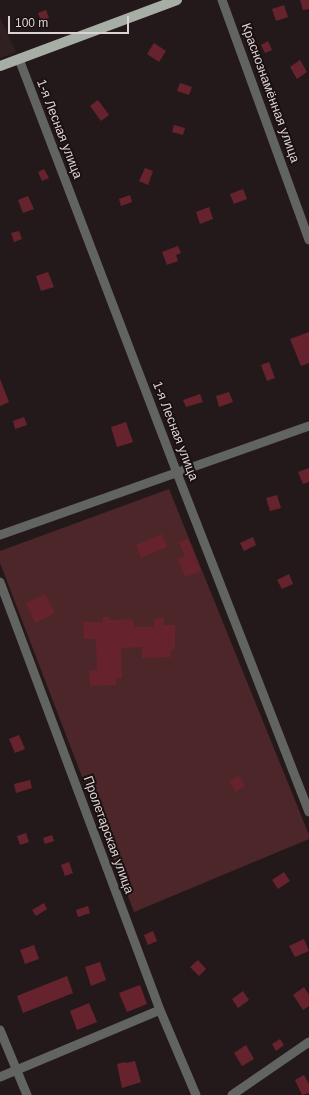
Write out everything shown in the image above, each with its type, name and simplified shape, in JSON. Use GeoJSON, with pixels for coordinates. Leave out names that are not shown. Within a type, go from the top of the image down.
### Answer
{"type":"FeatureCollection","features":[{"type":"Feature","properties":{"kind":"main road"},"geometry":{"type":"LineString","coordinates":[[0,66],[177,0]]}},
{"type":"Feature","properties":{"kind":"street","name":"Краснознамённая улица"},"geometry":{"type":"LineString","coordinates":[[222,0],[309,240]]}},
{"type":"Feature","properties":{"kind":"street","name":"1-я Лесная улица"},"geometry":{"type":"LineString","coordinates":[[19,59],[177,473],[309,812]]}},
{"type":"Feature","properties":{"kind":"street"},"geometry":{"type":"LineString","coordinates":[[0,535],[309,426]]}},
{"type":"Feature","properties":{"kind":"street","name":"Пролетарская улица"},"geometry":{"type":"LineString","coordinates":[[0,582],[160,1010],[196,1095]]}},
{"type":"Feature","properties":{"kind":"street"},"geometry":{"type":"LineString","coordinates":[[0,1077],[160,1010]]}},
{"type":"Feature","properties":{"kind":"street"},"geometry":{"type":"LineString","coordinates":[[0,1030],[27,1095]]}},
{"type":"Feature","properties":{"kind":"street"},"geometry":{"type":"LineString","coordinates":[[232,1095],[309,1042]]}},
{"type":"Feature","properties":{"kind":"shaded area"},"geometry":{"type":"Polygon","coordinates":[[[0,17],[16,52],[0,58],[0,17]]]}},
{"type":"Feature","properties":{"kind":"shaded area"},"geometry":{"type":"Polygon","coordinates":[[[169,489],[309,835],[309,839],[134,912],[0,563],[0,551],[169,489]]]}},
{"type":"Feature","properties":{"kind":"building"},"geometry":{"type":"Polygon","coordinates":[[[300,0],[309,0],[309,9],[303,10],[300,0]]]}},
{"type":"Feature","properties":{"kind":"building"},"geometry":{"type":"Polygon","coordinates":[[[284,5],[288,17],[276,21],[272,9],[284,5]]]}},
{"type":"Feature","properties":{"kind":"building"},"geometry":{"type":"Polygon","coordinates":[[[46,10],[49,18],[41,21],[38,13],[46,10]]]}},
{"type":"Feature","properties":{"kind":"building"},"geometry":{"type":"Polygon","coordinates":[[[268,41],[272,50],[265,53],[261,45],[268,41]]]}},
{"type":"Feature","properties":{"kind":"building"},"geometry":{"type":"Polygon","coordinates":[[[154,43],[166,51],[159,62],[147,54],[154,43]]]}},
{"type":"Feature","properties":{"kind":"building"},"geometry":{"type":"Polygon","coordinates":[[[300,60],[307,72],[297,79],[290,67],[300,60]]]}},
{"type":"Feature","properties":{"kind":"building"},"geometry":{"type":"Polygon","coordinates":[[[180,83],[192,87],[189,95],[177,91],[180,83]]]}},
{"type":"Feature","properties":{"kind":"building"},"geometry":{"type":"Polygon","coordinates":[[[98,100],[109,115],[101,121],[90,106],[98,100]]]}},
{"type":"Feature","properties":{"kind":"building"},"geometry":{"type":"Polygon","coordinates":[[[174,125],[185,128],[183,135],[172,132],[174,125]]]}},
{"type":"Feature","properties":{"kind":"building"},"geometry":{"type":"Polygon","coordinates":[[[145,168],[153,171],[148,185],[139,181],[145,168]]]}},
{"type":"Feature","properties":{"kind":"building"},"geometry":{"type":"Polygon","coordinates":[[[44,169],[49,178],[42,181],[38,172],[44,169]]]}},
{"type":"Feature","properties":{"kind":"building"},"geometry":{"type":"Polygon","coordinates":[[[243,189],[247,199],[234,204],[230,194],[243,189]]]}},
{"type":"Feature","properties":{"kind":"building"},"geometry":{"type":"Polygon","coordinates":[[[130,195],[132,202],[121,206],[119,199],[130,195]]]}},
{"type":"Feature","properties":{"kind":"building"},"geometry":{"type":"Polygon","coordinates":[[[28,196],[34,209],[23,213],[18,200],[28,196]]]}},
{"type":"Feature","properties":{"kind":"building"},"geometry":{"type":"Polygon","coordinates":[[[209,207],[213,219],[200,224],[196,212],[209,207]]]}},
{"type":"Feature","properties":{"kind":"building"},"geometry":{"type":"Polygon","coordinates":[[[19,231],[22,239],[14,242],[11,233],[19,231]]]}},
{"type":"Feature","properties":{"kind":"building"},"geometry":{"type":"Polygon","coordinates":[[[178,246],[181,253],[176,255],[178,261],[167,265],[162,252],[178,246]]]}},
{"type":"Feature","properties":{"kind":"building"},"geometry":{"type":"Polygon","coordinates":[[[48,272],[54,287],[41,291],[36,276],[48,272]]]}},
{"type":"Feature","properties":{"kind":"building"},"geometry":{"type":"Polygon","coordinates":[[[309,332],[309,363],[301,366],[290,339],[309,332]]]}},
{"type":"Feature","properties":{"kind":"building"},"geometry":{"type":"Polygon","coordinates":[[[269,362],[275,378],[267,381],[261,365],[269,362]]]}},
{"type":"Feature","properties":{"kind":"building"},"geometry":{"type":"Polygon","coordinates":[[[0,379],[9,402],[0,406],[0,379]]]}},
{"type":"Feature","properties":{"kind":"building"},"geometry":{"type":"Polygon","coordinates":[[[229,392],[233,402],[219,407],[216,396],[229,392]]]}},
{"type":"Feature","properties":{"kind":"building"},"geometry":{"type":"Polygon","coordinates":[[[200,394],[203,402],[186,407],[183,400],[200,394]]]}},
{"type":"Feature","properties":{"kind":"building"},"geometry":{"type":"Polygon","coordinates":[[[24,417],[27,425],[15,429],[13,421],[24,417]]]}},
{"type":"Feature","properties":{"kind":"building"},"geometry":{"type":"Polygon","coordinates":[[[126,422],[133,442],[117,447],[111,427],[126,422]]]}},
{"type":"Feature","properties":{"kind":"building"},"geometry":{"type":"Polygon","coordinates":[[[309,468],[309,482],[303,484],[298,472],[309,468]]]}},
{"type":"Feature","properties":{"kind":"building"},"geometry":{"type":"Polygon","coordinates":[[[277,495],[281,508],[270,511],[266,498],[277,495]]]}},
{"type":"Feature","properties":{"kind":"building"},"geometry":{"type":"Polygon","coordinates":[[[162,534],[167,547],[141,558],[136,545],[162,534]]]}},
{"type":"Feature","properties":{"kind":"building"},"geometry":{"type":"Polygon","coordinates":[[[253,537],[256,545],[244,551],[240,543],[253,537]]]}},
{"type":"Feature","properties":{"kind":"building"},"geometry":{"type":"Polygon","coordinates":[[[188,539],[201,571],[185,577],[178,559],[185,556],[179,542],[188,539]]]}},
{"type":"Feature","properties":{"kind":"building"},"geometry":{"type":"Polygon","coordinates":[[[289,574],[293,584],[282,589],[277,580],[289,574]]]}},
{"type":"Feature","properties":{"kind":"building"},"geometry":{"type":"Polygon","coordinates":[[[45,594],[55,613],[35,623],[26,603],[45,594]]]}},
{"type":"Feature","properties":{"kind":"building"},"geometry":{"type":"Polygon","coordinates":[[[102,617],[110,617],[110,620],[133,619],[134,627],[154,627],[154,619],[164,618],[164,625],[175,625],[175,649],[171,650],[171,657],[142,658],[142,647],[121,648],[122,678],[116,678],[116,685],[90,686],[89,671],[97,670],[96,639],[84,639],[83,622],[103,622],[102,617]]]}},
{"type":"Feature","properties":{"kind":"building"},"geometry":{"type":"Polygon","coordinates":[[[19,735],[25,749],[15,753],[9,739],[19,735]]]}},
{"type":"Feature","properties":{"kind":"building"},"geometry":{"type":"Polygon","coordinates":[[[238,776],[245,785],[236,792],[229,782],[238,776]]]}},
{"type":"Feature","properties":{"kind":"building"},"geometry":{"type":"Polygon","coordinates":[[[30,780],[32,788],[16,793],[14,784],[30,780]]]}},
{"type":"Feature","properties":{"kind":"building"},"geometry":{"type":"Polygon","coordinates":[[[26,833],[29,842],[20,845],[17,836],[26,833]]]}},
{"type":"Feature","properties":{"kind":"building"},"geometry":{"type":"Polygon","coordinates":[[[52,835],[54,841],[45,844],[43,838],[52,835]]]}},
{"type":"Feature","properties":{"kind":"building"},"geometry":{"type":"Polygon","coordinates":[[[69,862],[73,873],[65,876],[61,865],[69,862]]]}},
{"type":"Feature","properties":{"kind":"building"},"geometry":{"type":"Polygon","coordinates":[[[284,872],[290,881],[278,889],[272,880],[284,872]]]}},
{"type":"Feature","properties":{"kind":"building"},"geometry":{"type":"Polygon","coordinates":[[[44,903],[47,909],[36,916],[32,910],[44,903]]]}},
{"type":"Feature","properties":{"kind":"building"},"geometry":{"type":"Polygon","coordinates":[[[88,906],[90,913],[78,917],[76,910],[88,906]]]}},
{"type":"Feature","properties":{"kind":"building"},"geometry":{"type":"Polygon","coordinates":[[[153,931],[157,941],[148,945],[144,935],[153,931]]]}},
{"type":"Feature","properties":{"kind":"building"},"geometry":{"type":"Polygon","coordinates":[[[304,939],[309,951],[295,957],[289,946],[304,939]]]}},
{"type":"Feature","properties":{"kind":"building"},"geometry":{"type":"Polygon","coordinates":[[[34,945],[39,959],[25,964],[20,950],[34,945]]]}},
{"type":"Feature","properties":{"kind":"building"},"geometry":{"type":"Polygon","coordinates":[[[198,960],[206,969],[199,976],[190,967],[198,960]]]}},
{"type":"Feature","properties":{"kind":"building"},"geometry":{"type":"Polygon","coordinates":[[[100,962],[106,980],[91,986],[85,967],[100,962]]]}},
{"type":"Feature","properties":{"kind":"building"},"geometry":{"type":"Polygon","coordinates":[[[67,976],[73,993],[23,1013],[17,996],[67,976]]]}},
{"type":"Feature","properties":{"kind":"building"},"geometry":{"type":"Polygon","coordinates":[[[140,985],[147,1004],[127,1012],[119,993],[140,985]]]}},
{"type":"Feature","properties":{"kind":"building"},"geometry":{"type":"Polygon","coordinates":[[[304,987],[309,995],[309,1006],[303,1010],[293,995],[304,987]]]}},
{"type":"Feature","properties":{"kind":"building"},"geometry":{"type":"Polygon","coordinates":[[[243,991],[249,1000],[238,1008],[232,999],[243,991]]]}},
{"type":"Feature","properties":{"kind":"building"},"geometry":{"type":"Polygon","coordinates":[[[89,1003],[97,1022],[77,1030],[70,1011],[89,1003]]]}},
{"type":"Feature","properties":{"kind":"building"},"geometry":{"type":"Polygon","coordinates":[[[280,1039],[284,1045],[276,1051],[272,1044],[280,1039]]]}},
{"type":"Feature","properties":{"kind":"building"},"geometry":{"type":"Polygon","coordinates":[[[246,1045],[254,1059],[242,1066],[234,1053],[246,1045]]]}},
{"type":"Feature","properties":{"kind":"building"},"geometry":{"type":"Polygon","coordinates":[[[135,1061],[141,1082],[122,1088],[117,1064],[135,1061]]]}},
{"type":"Feature","properties":{"kind":"building"},"geometry":{"type":"Polygon","coordinates":[[[304,1075],[309,1084],[309,1093],[302,1095],[295,1080],[304,1075]]]}}]}
